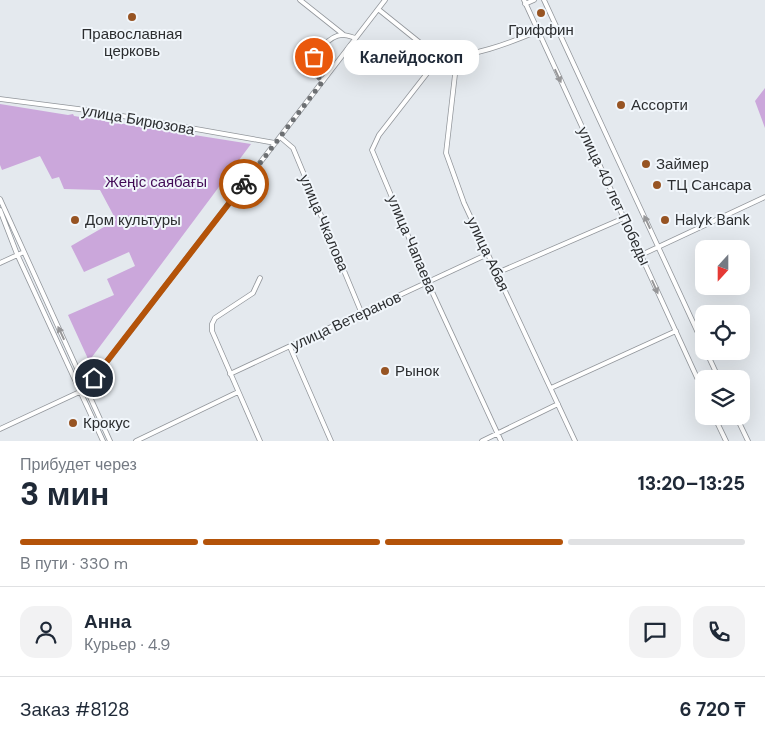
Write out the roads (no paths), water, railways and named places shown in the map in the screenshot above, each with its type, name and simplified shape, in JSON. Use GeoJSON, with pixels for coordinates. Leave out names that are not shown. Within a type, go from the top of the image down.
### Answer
{"type":"FeatureCollection","features":[{"type":"Feature","properties":{"kind":"street"},"geometry":{"type":"LineString","coordinates":[[300,0],[344,35]]}},
{"type":"Feature","properties":{"kind":"street"},"geometry":{"type":"LineString","coordinates":[[0,429],[86,389],[385,0]]}},
{"type":"Feature","properties":{"kind":"street"},"geometry":{"type":"LineString","coordinates":[[525,2],[534,0]]}},
{"type":"Feature","properties":{"kind":"street","name":"улица 40 лет Победы"},"geometry":{"type":"LineString","coordinates":[[544,0],[695,327]]}},
{"type":"Feature","properties":{"kind":"street","name":"улица 40 лет Победы"},"geometry":{"type":"LineString","coordinates":[[525,2],[695,373]]}},
{"type":"Feature","properties":{"kind":"street"},"geometry":{"type":"LineString","coordinates":[[378,9],[438,58],[457,57],[492,49],[538,32]]}},
{"type":"Feature","properties":{"kind":"street"},"geometry":{"type":"LineString","coordinates":[[323,81],[312,71],[310,64],[327,43],[336,36],[344,35],[355,38]]}},
{"type":"Feature","properties":{"kind":"street","name":"улица Абая"},"geometry":{"type":"LineString","coordinates":[[457,57],[446,153],[464,203],[575,441]]}},
{"type":"Feature","properties":{"kind":"street","name":"улица Чапаева"},"geometry":{"type":"LineString","coordinates":[[438,58],[378,135],[372,150],[428,283],[502,441]]}},
{"type":"Feature","properties":{"kind":"street","name":"улица Бирюзова"},"geometry":{"type":"LineString","coordinates":[[0,99],[94,111],[275,143]]}},
{"type":"Feature","properties":{"kind":"street","name":"улица Чкалова"},"geometry":{"type":"LineString","coordinates":[[280,137],[293,148],[362,314]]}},
{"type":"Feature","properties":{"kind":"street"},"geometry":{"type":"LineString","coordinates":[[641,255],[765,197]]}},
{"type":"Feature","properties":{"kind":"street"},"geometry":{"type":"LineString","coordinates":[[0,199],[110,441]]}},
{"type":"Feature","properties":{"kind":"street"},"geometry":{"type":"LineString","coordinates":[[0,210],[17,254],[103,441]]}},
{"type":"Feature","properties":{"kind":"street"},"geometry":{"type":"LineString","coordinates":[[497,273],[624,218]]}},
{"type":"Feature","properties":{"kind":"street"},"geometry":{"type":"LineString","coordinates":[[0,262],[24,252]]}},
{"type":"Feature","properties":{"kind":"street","name":"улица Ветеранов"},"geometry":{"type":"LineString","coordinates":[[230,374],[488,254]]}},
{"type":"Feature","properties":{"kind":"street"},"geometry":{"type":"LineString","coordinates":[[260,278],[253,293],[215,318],[212,324],[212,331],[260,441]]}},
{"type":"Feature","properties":{"kind":"street"},"geometry":{"type":"LineString","coordinates":[[551,388],[676,331]]}},
{"type":"Feature","properties":{"kind":"street"},"geometry":{"type":"LineString","coordinates":[[290,347],[331,441]]}},
{"type":"Feature","properties":{"kind":"street"},"geometry":{"type":"LineString","coordinates":[[136,441],[238,392]]}},
{"type":"Feature","properties":{"kind":"street"},"geometry":{"type":"LineString","coordinates":[[482,441],[558,404]]}},
{"type":"Feature","properties":{"kind":"street"},"geometry":{"type":"LineString","coordinates":[[718,425],[726,441]]}},
{"type":"Feature","properties":{"kind":"street"},"geometry":{"type":"LineString","coordinates":[[740,425],[748,441]]}},
{"type":"Feature","properties":{"kind":"place","name":"Гриффин"},"geometry":{"type":"Point","coordinates":[541,13]}},
{"type":"Feature","properties":{"kind":"place","name":"Православная церковь"},"geometry":{"type":"Point","coordinates":[132,17]}},
{"type":"Feature","properties":{"kind":"place","name":"Калейдоскоп"},"geometry":{"type":"Point","coordinates":[314,57]}},
{"type":"Feature","properties":{"kind":"place","name":"Ассорти"},"geometry":{"type":"Point","coordinates":[621,105]}},
{"type":"Feature","properties":{"kind":"place","name":"Займер"},"geometry":{"type":"Point","coordinates":[646,164]}},
{"type":"Feature","properties":{"kind":"place","name":"ТЦ Сансара"},"geometry":{"type":"Point","coordinates":[657,185]}},
{"type":"Feature","properties":{"kind":"place","name":"Дом культуры"},"geometry":{"type":"Point","coordinates":[75,220]}},
{"type":"Feature","properties":{"kind":"place","name":"Halyk Bank"},"geometry":{"type":"Point","coordinates":[665,220]}},
{"type":"Feature","properties":{"kind":"place","name":"Рынок"},"geometry":{"type":"Point","coordinates":[385,371]}},
{"type":"Feature","properties":{"kind":"place","name":"Крокус"},"geometry":{"type":"Point","coordinates":[73,423]}},
{"type":"Feature","properties":{"kind":"park label","name":"Жеңіс саябағы"},"geometry":{"type":"Point","coordinates":[156,182]}}]}
